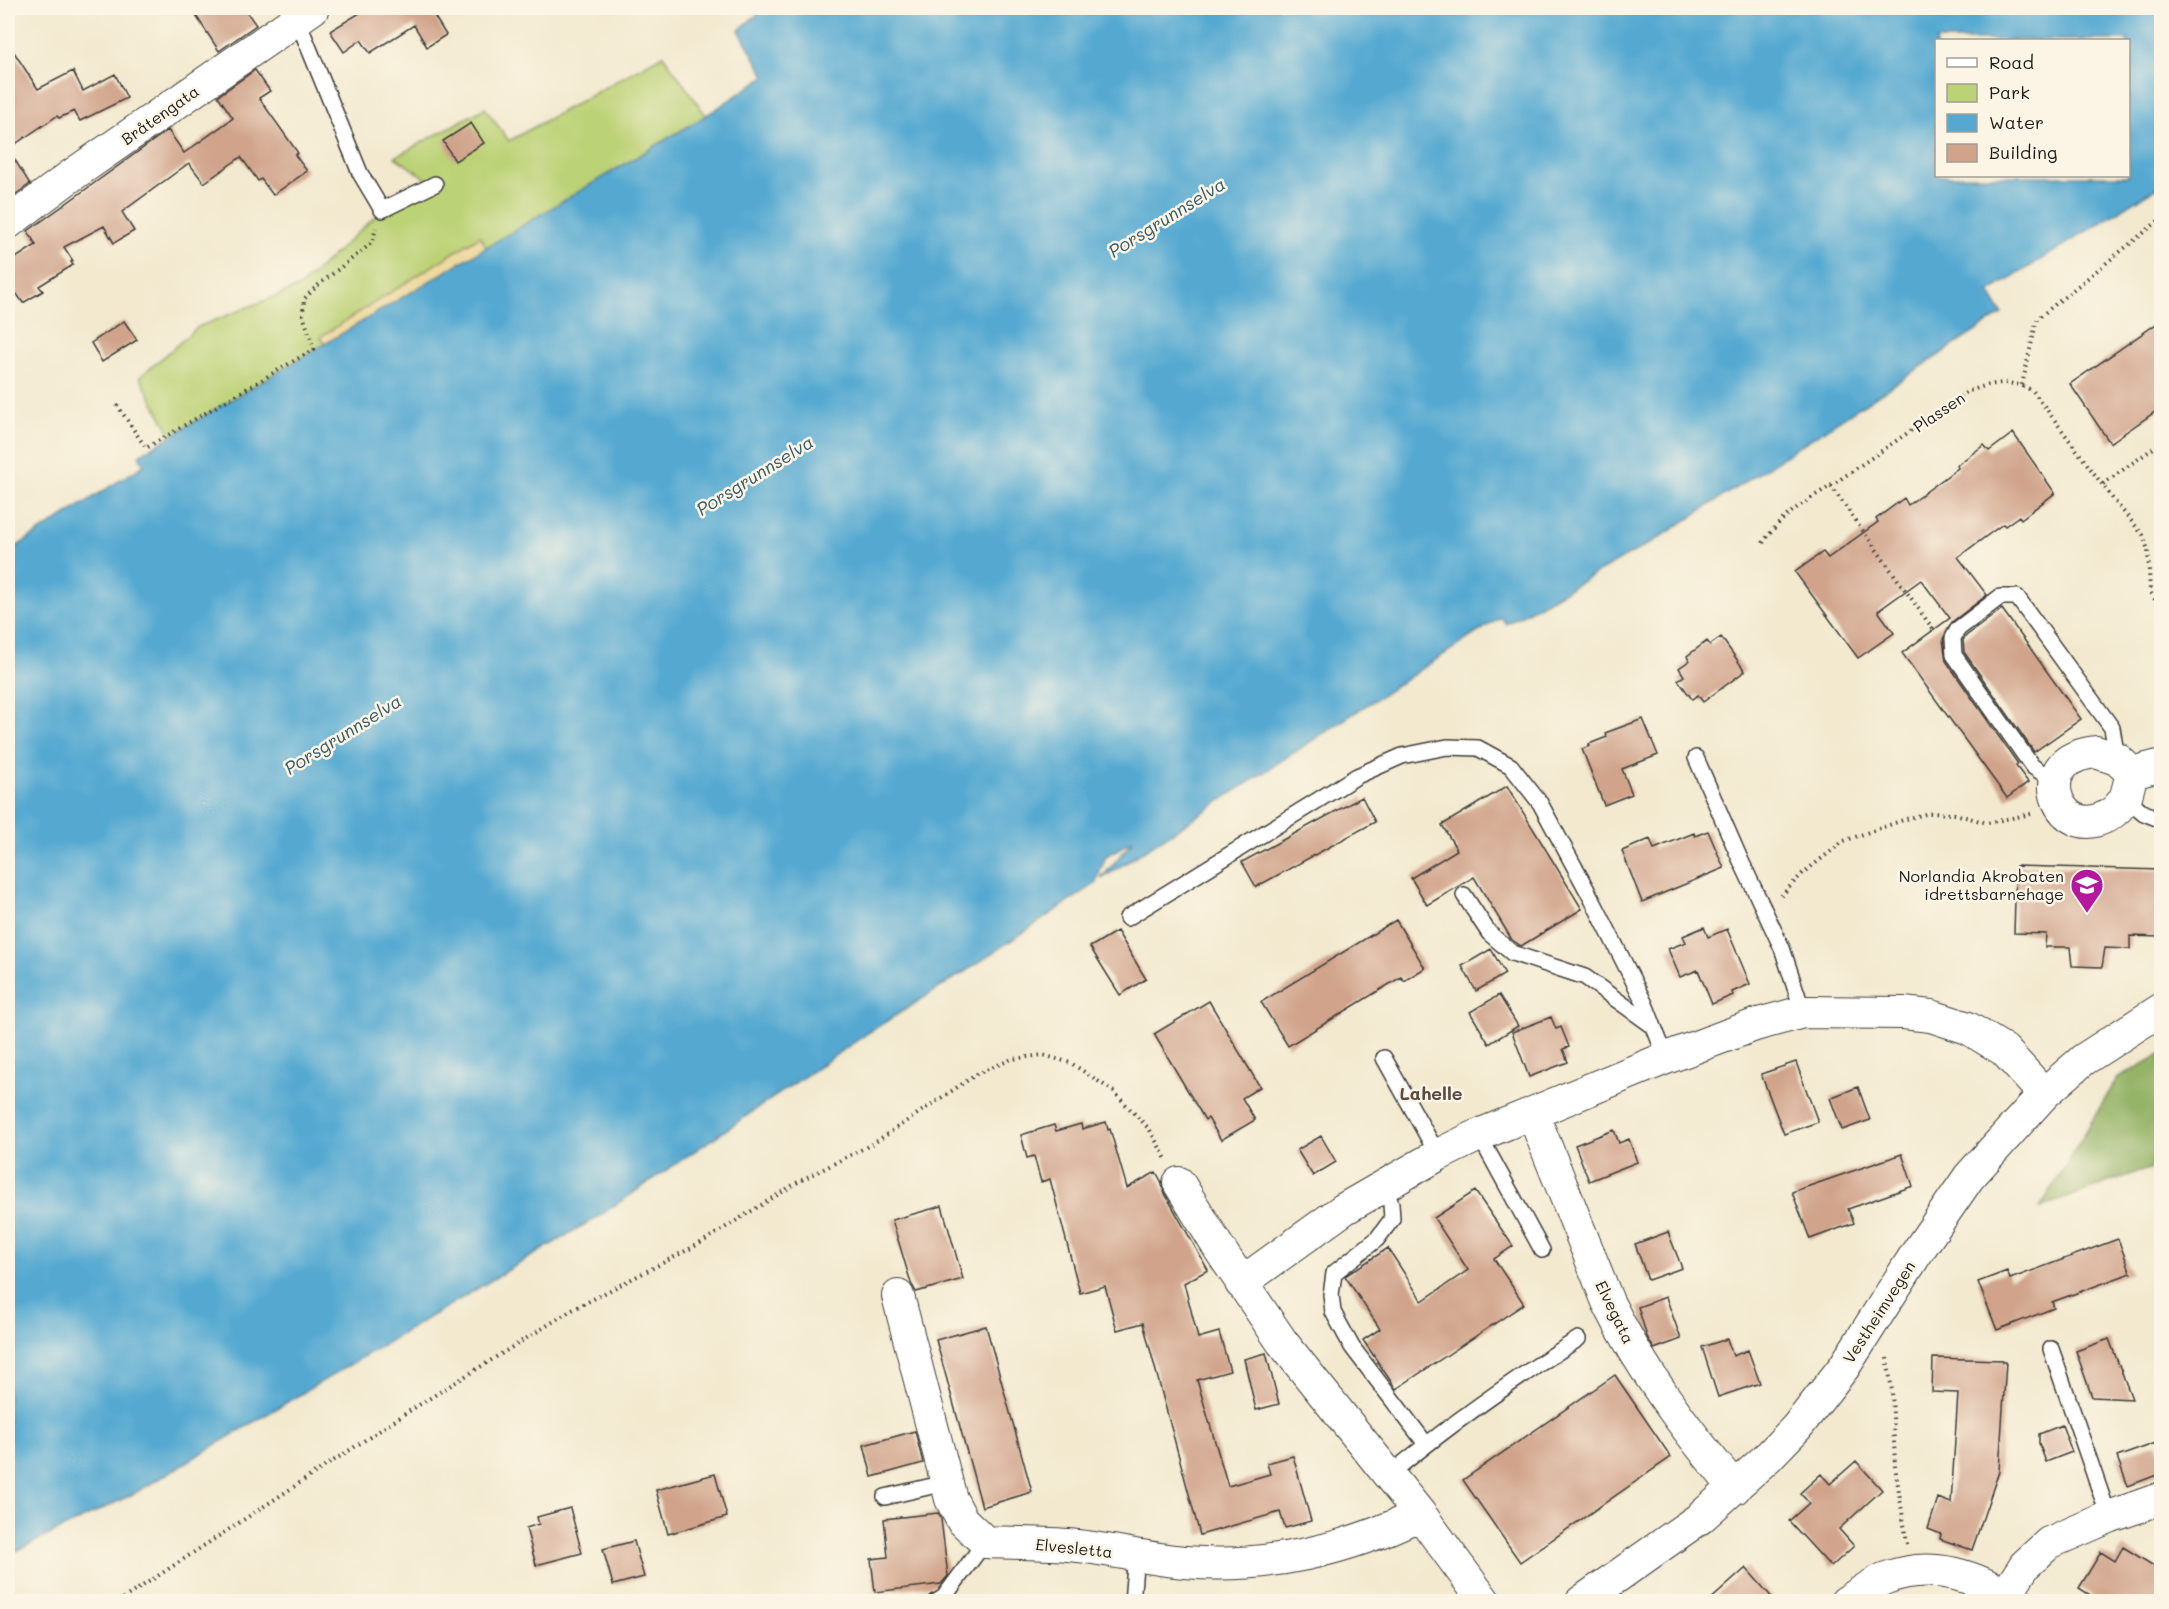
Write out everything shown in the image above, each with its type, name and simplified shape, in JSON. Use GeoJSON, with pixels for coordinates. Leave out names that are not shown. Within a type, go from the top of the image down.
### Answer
{"type":"FeatureCollection","features":[{"type":"Feature","properties":{"kind":"street","name":"Bråtengata"},"geometry":{"type":"LineString","coordinates":[[8,223],[293,16]]}},
{"type":"Feature","properties":{"kind":"street"},"geometry":{"type":"LineString","coordinates":[[2096,752],[2125,776],[2109,816],[2098,821],[2086,822],[2073,818],[2058,794],[2062,766],[2077,756],[2096,752]]}},
{"type":"Feature","properties":{"kind":"street"},"geometry":{"type":"LineString","coordinates":[[2125,776],[2162,765]]}},
{"type":"Feature","properties":{"kind":"street","name":"Vestheimvegen"},"geometry":{"type":"LineString","coordinates":[[1581,1602],[1700,1518],[1735,1488],[1797,1427],[1844,1367],[1916,1254],[1969,1177],[2044,1094],[2083,1060],[2162,1009]]}},
{"type":"Feature","properties":{"kind":"street"},"geometry":{"type":"LineString","coordinates":[[1242,1283],[1344,1209],[1438,1155],[1479,1135],[1666,1058],[1755,1026],[1803,1012],[1903,1013],[1931,1017],[1968,1028],[2004,1050],[2044,1094]]}},
{"type":"Feature","properties":{"kind":"street","name":"Elvegata"},"geometry":{"type":"LineString","coordinates":[[1533,1114],[1604,1293],[1620,1325],[1666,1401],[1735,1488]]}},
{"type":"Feature","properties":{"kind":"street"},"geometry":{"type":"LineString","coordinates":[[1179,1183],[1282,1342],[1389,1475],[1485,1602]]}},
{"type":"Feature","properties":{"kind":"street"},"geometry":{"type":"LineString","coordinates":[[898,1296],[945,1483],[962,1520],[985,1542]]}},
{"type":"Feature","properties":{"kind":"street"},"geometry":{"type":"LineString","coordinates":[[1846,1602],[1885,1578],[1911,1571],[1937,1570],[1962,1574],[2012,1598],[2025,1565],[2049,1543],[2109,1517],[2162,1498]]}},
{"type":"Feature","properties":{"kind":"street","name":"Elvesletta"},"geometry":{"type":"LineString","coordinates":[[985,1542],[1069,1545],[1194,1562],[1251,1562],[1327,1550],[1385,1532],[1420,1515]]}},
{"type":"Feature","properties":{"kind":"lane"},"geometry":{"type":"LineString","coordinates":[[293,16],[360,173],[382,210],[435,184]]}},
{"type":"Feature","properties":{"kind":"lane"},"geometry":{"type":"LineString","coordinates":[[2058,794],[2032,766],[1954,655],[1953,639],[1958,629],[2000,597],[2017,597],[2112,728],[2125,776],[2144,813],[2162,820]]}},
{"type":"Feature","properties":{"kind":"lane"},"geometry":{"type":"LineString","coordinates":[[1127,918],[1357,776],[1402,756],[1447,747],[1478,748],[1511,766],[1540,803],[1645,1004],[1666,1058]]}},
{"type":"Feature","properties":{"kind":"lane"},"geometry":{"type":"LineString","coordinates":[[1696,759],[1788,964],[1803,1012]]}},
{"type":"Feature","properties":{"kind":"lane"},"geometry":{"type":"LineString","coordinates":[[1464,895],[1489,933],[1512,953],[1585,977],[1653,1026]]}},
{"type":"Feature","properties":{"kind":"lane"},"geometry":{"type":"LineString","coordinates":[[1384,1058],[1438,1155]]}},
{"type":"Feature","properties":{"kind":"lane"},"geometry":{"type":"LineString","coordinates":[[1479,1135],[1542,1250]]}},
{"type":"Feature","properties":{"kind":"lane"},"geometry":{"type":"LineString","coordinates":[[1384,1186],[1391,1204],[1392,1219],[1377,1239],[1334,1274],[1331,1295],[1333,1312],[1352,1347],[1426,1444]]}},
{"type":"Feature","properties":{"kind":"lane"},"geometry":{"type":"LineString","coordinates":[[1389,1475],[1426,1444],[1499,1390],[1578,1339]]}},
{"type":"Feature","properties":{"kind":"lane"},"geometry":{"type":"LineString","coordinates":[[2051,1349],[2109,1517]]}},
{"type":"Feature","properties":{"kind":"lane"},"geometry":{"type":"LineString","coordinates":[[885,1497],[945,1483]]}},
{"type":"Feature","properties":{"kind":"lane"},"geometry":{"type":"LineString","coordinates":[[936,1602],[944,1597],[985,1542]]}},
{"type":"Feature","properties":{"kind":"lane"},"geometry":{"type":"LineString","coordinates":[[1132,1602],[1136,1554]]}},
{"type":"Feature","properties":{"kind":"path"},"geometry":{"type":"LineString","coordinates":[[117,405],[146,448],[314,349],[303,315],[304,299],[372,243],[382,210]]}},
{"type":"Feature","properties":{"kind":"path"},"geometry":{"type":"LineString","coordinates":[[2162,218],[2037,319],[2022,385],[2033,391],[2143,535],[2148,550],[2150,592],[2162,610]]}},
{"type":"Feature","properties":{"kind":"path","name":"Plassen"},"geometry":{"type":"LineString","coordinates":[[1763,543],[1774,526],[1795,507],[1831,486],[1967,392],[1989,384],[2007,382],[2022,385]]}},
{"type":"Feature","properties":{"kind":"path"},"geometry":{"type":"LineString","coordinates":[[2103,484],[2162,442]]}},
{"type":"Feature","properties":{"kind":"path"},"geometry":{"type":"LineString","coordinates":[[1831,486],[1936,634],[1953,639]]}},
{"type":"Feature","properties":{"kind":"path"},"geometry":{"type":"LineString","coordinates":[[1766,914],[1803,873],[1844,841],[1929,813],[1955,814],[1987,823],[2058,794]]}},
{"type":"Feature","properties":{"kind":"path"},"geometry":{"type":"LineString","coordinates":[[118,1602],[414,1408],[572,1310],[699,1244],[798,1182],[874,1143],[977,1074],[1012,1059],[1043,1055],[1071,1063],[1113,1091],[1150,1130],[1179,1183]]}},
{"type":"Feature","properties":{"kind":"path"},"geometry":{"type":"LineString","coordinates":[[1887,1357],[1892,1391],[1895,1466],[1911,1571]]}},
{"type":"Feature","properties":{"kind":"green space"},"geometry":{"type":"Polygon","coordinates":[[[663,55],[710,121],[179,450],[140,377],[198,327],[299,287],[382,210],[434,184],[395,157],[485,108],[509,141],[663,55]]]}},
{"type":"Feature","properties":{"kind":"green space"},"geometry":{"type":"Polygon","coordinates":[[[2161,1054],[2161,1165],[2040,1208],[2117,1079],[2161,1054]]]}},
{"type":"Feature","properties":{"kind":"sand"},"geometry":{"type":"Polygon","coordinates":[[[480,236],[508,282],[354,387],[320,337],[480,236]]]}},
{"type":"Feature","properties":{"kind":"water","name":"Porsgrunnselva"},"geometry":{"type":"Polygon","coordinates":[[[765,8],[2161,8],[2161,185],[1989,292],[2002,314],[1659,538],[1506,624],[1501,617],[1101,879],[1133,840],[1106,856],[1095,884],[966,971],[874,1029],[599,1216],[135,1493],[8,1555],[8,552],[144,465],[139,455],[710,113],[765,76],[739,30],[765,8]]]}},
{"type":"Feature","properties":{"kind":"building"},"geometry":{"type":"Polygon","coordinates":[[[191,8],[244,8],[256,25],[219,51],[191,8]]]}},
{"type":"Feature","properties":{"kind":"building"},"geometry":{"type":"Polygon","coordinates":[[[368,8],[442,8],[433,14],[446,35],[427,47],[414,25],[370,53],[361,40],[344,52],[330,31],[368,8]]]}},
{"type":"Feature","properties":{"kind":"building"},"geometry":{"type":"Polygon","coordinates":[[[8,43],[38,89],[73,71],[83,91],[115,74],[127,98],[80,121],[74,111],[59,118],[57,116],[8,149],[8,43]]]}},
{"type":"Feature","properties":{"kind":"building"},"geometry":{"type":"Polygon","coordinates":[[[255,70],[270,91],[259,98],[298,153],[295,155],[307,171],[273,195],[261,179],[258,181],[241,157],[204,183],[189,163],[122,212],[134,231],[114,243],[104,226],[64,247],[73,265],[39,286],[43,291],[23,303],[17,294],[8,300],[8,263],[36,245],[28,231],[168,130],[184,153],[233,118],[218,96],[255,70]]]}},
{"type":"Feature","properties":{"kind":"building"},"geometry":{"type":"Polygon","coordinates":[[[471,123],[484,143],[455,161],[443,141],[471,123]]]}},
{"type":"Feature","properties":{"kind":"building"},"geometry":{"type":"Polygon","coordinates":[[[8,149],[30,184],[8,200],[8,149]]]}},
{"type":"Feature","properties":{"kind":"building"},"geometry":{"type":"Polygon","coordinates":[[[2162,320],[2162,407],[2110,443],[2070,384],[2162,320]]]}},
{"type":"Feature","properties":{"kind":"building"},"geometry":{"type":"Polygon","coordinates":[[[124,321],[137,340],[102,362],[91,343],[124,321]]]}},
{"type":"Feature","properties":{"kind":"building"},"geometry":{"type":"Polygon","coordinates":[[[2013,433],[2055,493],[2021,519],[2019,516],[2005,526],[2003,524],[1958,557],[1987,595],[1952,622],[1943,639],[1946,661],[2018,764],[2016,766],[2028,782],[2007,798],[1902,653],[1950,618],[1921,580],[1878,611],[1894,633],[1858,658],[1795,572],[1823,552],[1828,558],[1878,522],[1876,519],[1904,498],[1908,505],[1958,468],[1957,465],[1984,445],[1989,451],[2013,433]]]}},
{"type":"Feature","properties":{"kind":"building"},"geometry":{"type":"Polygon","coordinates":[[[2002,609],[2081,719],[2034,752],[1964,652],[1963,640],[1966,636],[2002,609]]]}},
{"type":"Feature","properties":{"kind":"building"},"geometry":{"type":"Polygon","coordinates":[[[1721,637],[1745,671],[1703,702],[1698,695],[1692,699],[1678,680],[1684,676],[1679,668],[1689,661],[1687,656],[1707,641],[1710,645],[1721,637]]]}},
{"type":"Feature","properties":{"kind":"building"},"geometry":{"type":"Polygon","coordinates":[[[1643,719],[1658,755],[1622,769],[1632,794],[1604,805],[1582,749],[1607,737],[1605,733],[1643,719]]]}},
{"type":"Feature","properties":{"kind":"building"},"geometry":{"type":"Polygon","coordinates":[[[1507,786],[1582,909],[1521,946],[1512,940],[1474,877],[1427,905],[1411,878],[1457,850],[1442,825],[1507,786]]]}},
{"type":"Feature","properties":{"kind":"building"},"geometry":{"type":"Polygon","coordinates":[[[1362,797],[1375,822],[1256,887],[1242,862],[1362,797]]]}},
{"type":"Feature","properties":{"kind":"building"},"geometry":{"type":"Polygon","coordinates":[[[1708,831],[1724,868],[1642,902],[1622,851],[1650,839],[1654,849],[1694,833],[1695,836],[1708,831]]]}},
{"type":"Feature","properties":{"kind":"building"},"geometry":{"type":"Polygon","coordinates":[[[2016,866],[2162,870],[2161,937],[2130,936],[2130,949],[2105,948],[2102,967],[2072,966],[2070,947],[2045,947],[2046,934],[2014,933],[2016,866]]]}},
{"type":"Feature","properties":{"kind":"building"},"geometry":{"type":"Polygon","coordinates":[[[1396,920],[1425,968],[1404,981],[1401,977],[1288,1046],[1261,1002],[1396,920]]]}},
{"type":"Feature","properties":{"kind":"building"},"geometry":{"type":"Polygon","coordinates":[[[1704,927],[1708,937],[1727,929],[1750,984],[1732,992],[1733,995],[1712,1004],[1698,970],[1680,977],[1668,949],[1686,942],[1683,936],[1704,927]]]}},
{"type":"Feature","properties":{"kind":"building"},"geometry":{"type":"Polygon","coordinates":[[[1117,931],[1146,979],[1120,995],[1090,947],[1117,931]]]}},
{"type":"Feature","properties":{"kind":"building"},"geometry":{"type":"Polygon","coordinates":[[[1491,949],[1505,974],[1476,991],[1462,966],[1491,949]]]}},
{"type":"Feature","properties":{"kind":"building"},"geometry":{"type":"Polygon","coordinates":[[[1499,995],[1518,1026],[1489,1044],[1470,1012],[1499,995]]]}},
{"type":"Feature","properties":{"kind":"building"},"geometry":{"type":"Polygon","coordinates":[[[1209,1001],[1260,1087],[1242,1098],[1255,1120],[1221,1140],[1208,1118],[1205,1120],[1154,1034],[1209,1001]]]}},
{"type":"Feature","properties":{"kind":"building"},"geometry":{"type":"Polygon","coordinates":[[[1551,1017],[1556,1029],[1561,1027],[1569,1047],[1563,1049],[1568,1062],[1529,1077],[1512,1032],[1551,1017]]]}},
{"type":"Feature","properties":{"kind":"building"},"geometry":{"type":"Polygon","coordinates":[[[1796,1062],[1818,1122],[1784,1134],[1761,1074],[1796,1062]]]}},
{"type":"Feature","properties":{"kind":"building"},"geometry":{"type":"Polygon","coordinates":[[[1858,1087],[1870,1120],[1842,1130],[1830,1098],[1858,1087]]]}},
{"type":"Feature","properties":{"kind":"building"},"geometry":{"type":"Polygon","coordinates":[[[1106,1122],[1127,1188],[1156,1172],[1164,1192],[1208,1270],[1184,1283],[1198,1338],[1219,1332],[1230,1371],[1197,1380],[1228,1486],[1270,1474],[1267,1463],[1293,1456],[1311,1521],[1285,1528],[1280,1512],[1200,1535],[1143,1323],[1117,1330],[1105,1286],[1080,1293],[1050,1179],[1041,1182],[1034,1156],[1027,1158],[1021,1135],[1054,1125],[1056,1131],[1081,1124],[1082,1129],[1106,1122]]]}},
{"type":"Feature","properties":{"kind":"building"},"geometry":{"type":"Polygon","coordinates":[[[1614,1130],[1619,1143],[1629,1139],[1637,1162],[1589,1181],[1575,1145],[1614,1130]]]}},
{"type":"Feature","properties":{"kind":"building"},"geometry":{"type":"Polygon","coordinates":[[[1321,1136],[1336,1162],[1313,1176],[1297,1150],[1321,1136]]]}},
{"type":"Feature","properties":{"kind":"building"},"geometry":{"type":"Polygon","coordinates":[[[1902,1154],[1913,1186],[1848,1209],[1854,1223],[1810,1239],[1792,1192],[1902,1154]]]}},
{"type":"Feature","properties":{"kind":"building"},"geometry":{"type":"Polygon","coordinates":[[[1475,1191],[1513,1246],[1494,1259],[1524,1304],[1396,1389],[1363,1340],[1380,1329],[1345,1276],[1388,1248],[1422,1301],[1468,1270],[1434,1218],[1475,1191]]]}},
{"type":"Feature","properties":{"kind":"building"},"geometry":{"type":"Polygon","coordinates":[[[942,1206],[963,1279],[916,1292],[911,1283],[892,1220],[942,1206]]]}},
{"type":"Feature","properties":{"kind":"building"},"geometry":{"type":"Polygon","coordinates":[[[1668,1232],[1682,1268],[1648,1280],[1635,1244],[1668,1232]]]}},
{"type":"Feature","properties":{"kind":"building"},"geometry":{"type":"Polygon","coordinates":[[[2118,1239],[2131,1273],[2052,1302],[2054,1308],[1997,1330],[1978,1282],[2007,1271],[2010,1279],[2118,1239]]]}},
{"type":"Feature","properties":{"kind":"building"},"geometry":{"type":"Polygon","coordinates":[[[1666,1297],[1681,1339],[1654,1349],[1647,1337],[1638,1307],[1666,1297]]]}},
{"type":"Feature","properties":{"kind":"building"},"geometry":{"type":"Polygon","coordinates":[[[986,1326],[1032,1492],[982,1507],[936,1340],[986,1326]]]}},
{"type":"Feature","properties":{"kind":"building"},"geometry":{"type":"Polygon","coordinates":[[[1727,1339],[1733,1356],[1748,1350],[1760,1383],[1718,1397],[1702,1347],[1727,1339]]]}},
{"type":"Feature","properties":{"kind":"building"},"geometry":{"type":"Polygon","coordinates":[[[2109,1339],[2132,1399],[2092,1397],[2076,1351],[2109,1339]]]}},
{"type":"Feature","properties":{"kind":"building"},"geometry":{"type":"Polygon","coordinates":[[[1266,1353],[1279,1404],[1256,1410],[1244,1359],[1266,1353]]]}},
{"type":"Feature","properties":{"kind":"building"},"geometry":{"type":"Polygon","coordinates":[[[1933,1358],[2003,1360],[2006,1362],[1999,1471],[1972,1550],[1940,1539],[1941,1534],[1928,1529],[1938,1498],[1951,1503],[1958,1393],[1932,1392],[1933,1358]]]}},
{"type":"Feature","properties":{"kind":"building"},"geometry":{"type":"Polygon","coordinates":[[[1615,1375],[1671,1457],[1520,1562],[1463,1480],[1615,1375]]]}},
{"type":"Feature","properties":{"kind":"building"},"geometry":{"type":"Polygon","coordinates":[[[2062,1425],[2072,1452],[2046,1462],[2039,1443],[2039,1434],[2062,1425]]]}},
{"type":"Feature","properties":{"kind":"building"},"geometry":{"type":"Polygon","coordinates":[[[915,1431],[923,1463],[872,1477],[864,1445],[915,1431]]]}},
{"type":"Feature","properties":{"kind":"building"},"geometry":{"type":"Polygon","coordinates":[[[2156,1443],[2162,1458],[2162,1473],[2128,1486],[2117,1457],[2156,1443]]]}},
{"type":"Feature","properties":{"kind":"building"},"geometry":{"type":"Polygon","coordinates":[[[1856,1461],[1882,1490],[1839,1529],[1854,1546],[1831,1567],[1789,1521],[1809,1503],[1800,1493],[1821,1474],[1830,1484],[1856,1461]]]}},
{"type":"Feature","properties":{"kind":"building"},"geometry":{"type":"Polygon","coordinates":[[[715,1474],[727,1517],[668,1534],[656,1490],[715,1474]]]}},
{"type":"Feature","properties":{"kind":"building"},"geometry":{"type":"Polygon","coordinates":[[[570,1508],[582,1553],[536,1565],[526,1528],[539,1524],[537,1517],[570,1508]]]}},
{"type":"Feature","properties":{"kind":"building"},"geometry":{"type":"Polygon","coordinates":[[[938,1513],[941,1519],[948,1576],[941,1584],[875,1592],[871,1559],[888,1557],[884,1519],[938,1513]]]}},
{"type":"Feature","properties":{"kind":"building"},"geometry":{"type":"Polygon","coordinates":[[[634,1541],[644,1577],[613,1585],[603,1549],[634,1541]]]}},
{"type":"Feature","properties":{"kind":"building"},"geometry":{"type":"Polygon","coordinates":[[[2123,1547],[2162,1571],[2162,1602],[2101,1602],[2079,1588],[2101,1552],[2115,1561],[2123,1547]]]}},
{"type":"Feature","properties":{"kind":"building"},"geometry":{"type":"Polygon","coordinates":[[[1746,1568],[1776,1602],[1708,1602],[1746,1568]]]}},
{"type":"Feature","properties":{"kind":"place","name":"Norlandia Akrobaten idrettsbarnehage"},"geometry":{"type":"Point","coordinates":[2087,914]}},
{"type":"Feature","properties":{"kind":"district","name":"Lahelle"},"geometry":{"type":"Point","coordinates":[1431,1094]}}]}
